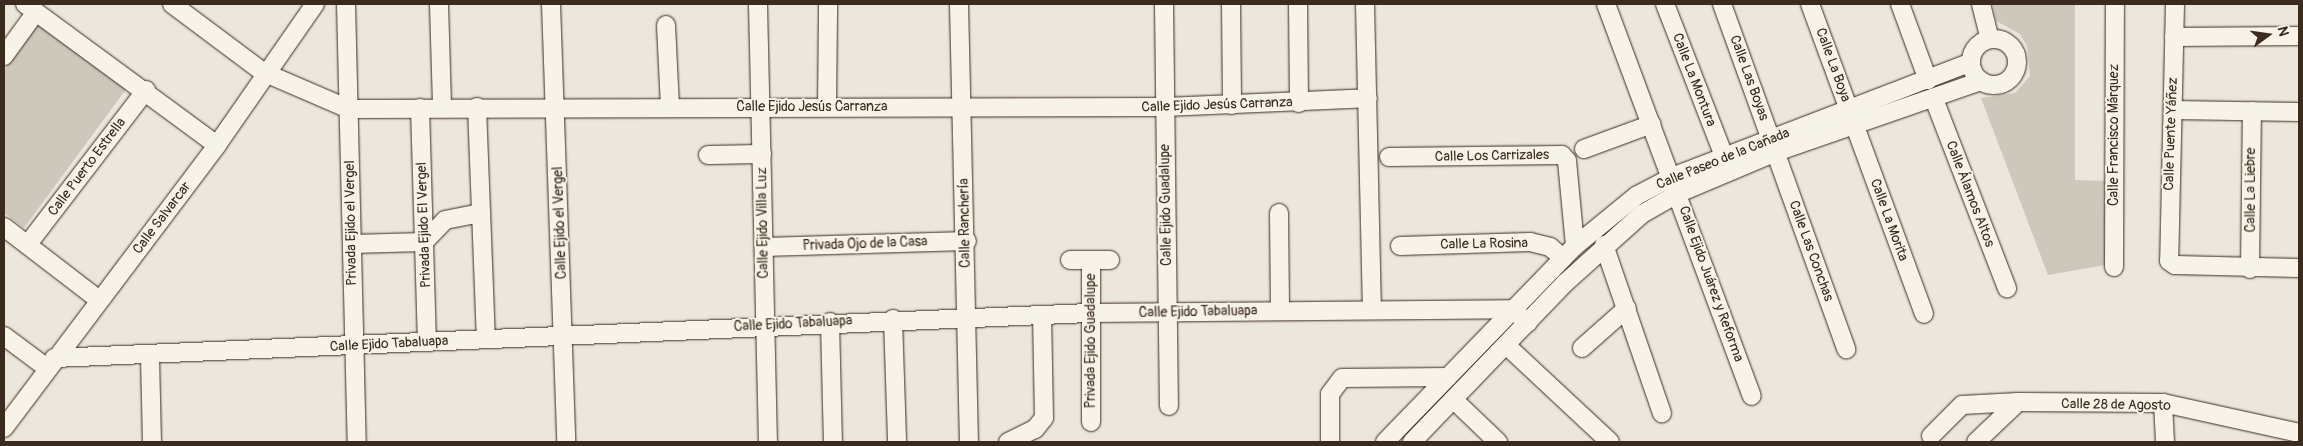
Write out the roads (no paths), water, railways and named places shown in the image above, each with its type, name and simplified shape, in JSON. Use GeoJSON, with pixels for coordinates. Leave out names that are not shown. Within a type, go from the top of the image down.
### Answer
{"type":"FeatureCollection","features":[{"type":"Feature","properties":{"kind":"street","name":"Calle Ejido Jesús Carranza"},"geometry":{"type":"LineString","coordinates":[[172,4],[263,72],[349,109],[761,106],[961,108],[1165,107],[1368,98]]}},
{"type":"Feature","properties":{"kind":"street","name":"Calle Salvarcar"},"geometry":{"type":"LineString","coordinates":[[4,428],[50,363],[217,145],[263,72],[315,4]]}},
{"type":"Feature","properties":{"kind":"street","name":"Privada Ejido el Vergel"},"geometry":{"type":"LineString","coordinates":[[346,4],[352,244],[352,346],[356,442]]}},
{"type":"Feature","properties":{"kind":"street"},"geometry":{"type":"LineString","coordinates":[[439,4],[442,108]]}},
{"type":"Feature","properties":{"kind":"street","name":"Calle Ejido el Vergel"},"geometry":{"type":"LineString","coordinates":[[551,4],[566,442]]}},
{"type":"Feature","properties":{"kind":"street","name":"Calle Ejido Villa Luz"},"geometry":{"type":"LineString","coordinates":[[758,4],[768,442]]}},
{"type":"Feature","properties":{"kind":"street"},"geometry":{"type":"LineString","coordinates":[[827,107],[828,4]]}},
{"type":"Feature","properties":{"kind":"street","name":"Calle Ranchería"},"geometry":{"type":"LineString","coordinates":[[959,4],[966,241],[964,318],[969,442]]}},
{"type":"Feature","properties":{"kind":"street","name":"Calle Ejido Guadalupe"},"geometry":{"type":"LineString","coordinates":[[1164,4],[1169,406]]}},
{"type":"Feature","properties":{"kind":"street"},"geometry":{"type":"LineString","coordinates":[[1231,4],[1232,104]]}},
{"type":"Feature","properties":{"kind":"street"},"geometry":{"type":"LineString","coordinates":[[1298,4],[1299,102]]}},
{"type":"Feature","properties":{"kind":"street"},"geometry":{"type":"LineString","coordinates":[[1365,4],[1372,310]]}},
{"type":"Feature","properties":{"kind":"street","name":"Calle Ejido Juárez y Reforma"},"geometry":{"type":"LineString","coordinates":[[1606,4],[1752,396]]}},
{"type":"Feature","properties":{"kind":"street","name":"Calle La Montura"},"geometry":{"type":"LineString","coordinates":[[1665,4],[1724,156]]}},
{"type":"Feature","properties":{"kind":"street","name":"Calle Las Boyas"},"geometry":{"type":"LineString","coordinates":[[1722,4],[1774,145]]}},
{"type":"Feature","properties":{"kind":"street","name":"Calle La Boya"},"geometry":{"type":"LineString","coordinates":[[1810,4],[1855,126]]}},
{"type":"Feature","properties":{"kind":"street"},"geometry":{"type":"LineString","coordinates":[[1900,4],[1928,80]]}},
{"type":"Feature","properties":{"kind":"street"},"geometry":{"type":"LineString","coordinates":[[1981,4],[1990,39]]}},
{"type":"Feature","properties":{"kind":"street","name":"Calle Francisco Márquez"},"geometry":{"type":"LineString","coordinates":[[2114,267],[2115,4]]}},
{"type":"Feature","properties":{"kind":"street","name":"Calle Puente Yáñez"},"geometry":{"type":"LineString","coordinates":[[2175,4],[2167,252],[2171,264],[2250,269]]}},
{"type":"Feature","properties":{"kind":"street"},"geometry":{"type":"LineString","coordinates":[[4,56],[31,8],[146,90],[217,145]]}},
{"type":"Feature","properties":{"kind":"street"},"geometry":{"type":"LineString","coordinates":[[666,25],[670,108]]}},
{"type":"Feature","properties":{"kind":"street"},"geometry":{"type":"LineString","coordinates":[[2174,37],[2299,36]]}},
{"type":"Feature","properties":{"kind":"street"},"geometry":{"type":"LineString","coordinates":[[1774,145],[1855,126],[1981,81],[2002,84],[2017,68],[2011,46],[1990,39]]}},
{"type":"Feature","properties":{"kind":"street"},"geometry":{"type":"LineString","coordinates":[[1981,81],[1971,62],[1977,47],[1990,39]]}},
{"type":"Feature","properties":{"kind":"street","name":"Calle Paseo de la Cañada"},"geometry":{"type":"LineString","coordinates":[[1385,442],[1512,309],[1569,252],[1613,212],[1774,145],[1848,109],[1971,62]]}},
{"type":"Feature","properties":{"kind":"street","name":"Calle Puerto Estrella"},"geometry":{"type":"LineString","coordinates":[[28,244],[146,90]]}},
{"type":"Feature","properties":{"kind":"street","name":"Calle Álamos Altos"},"geometry":{"type":"LineString","coordinates":[[1934,99],[2007,288]]}},
{"type":"Feature","properties":{"kind":"street"},"geometry":{"type":"LineString","coordinates":[[477,107],[486,338]]}},
{"type":"Feature","properties":{"kind":"street","name":"Privada Ejido El Vergel"},"geometry":{"type":"LineString","coordinates":[[420,108],[427,342]]}},
{"type":"Feature","properties":{"kind":"street"},"geometry":{"type":"LineString","coordinates":[[2173,110],[2299,112]]}},
{"type":"Feature","properties":{"kind":"street","name":"Calle La Liebre"},"geometry":{"type":"LineString","coordinates":[[2250,269],[2252,111]]}},
{"type":"Feature","properties":{"kind":"street"},"geometry":{"type":"LineString","coordinates":[[1584,148],[1652,124]]}},
{"type":"Feature","properties":{"kind":"street","name":"Calle La Morita"},"geometry":{"type":"LineString","coordinates":[[1855,126],[1924,314]]}},
{"type":"Feature","properties":{"kind":"street","name":"Calle Paseo de la Cañada"},"geometry":{"type":"LineString","coordinates":[[1412,442],[1604,245],[1675,185],[1724,156],[1774,145]]}},
{"type":"Feature","properties":{"kind":"street","name":"Calle Las Conchas"},"geometry":{"type":"LineString","coordinates":[[1774,145],[1846,349]]}},
{"type":"Feature","properties":{"kind":"street"},"geometry":{"type":"LineString","coordinates":[[708,155],[762,154]]}},
{"type":"Feature","properties":{"kind":"street","name":"Calle Los Carrizales"},"geometry":{"type":"LineString","coordinates":[[1389,157],[1562,155],[1567,160],[1569,252]]}},
{"type":"Feature","properties":{"kind":"street"},"geometry":{"type":"LineString","coordinates":[[1279,213],[1280,311]]}},
{"type":"Feature","properties":{"kind":"street"},"geometry":{"type":"LineString","coordinates":[[352,244],[424,242],[445,220],[481,214]]}},
{"type":"Feature","properties":{"kind":"street"},"geometry":{"type":"LineString","coordinates":[[4,227],[99,300]]}},
{"type":"Feature","properties":{"kind":"street","name":"Privada Ojo de la Casa"},"geometry":{"type":"LineString","coordinates":[[764,247],[966,241]]}},
{"type":"Feature","properties":{"kind":"street","name":"Calle La Rosina"},"geometry":{"type":"LineString","coordinates":[[1400,246],[1530,242],[1569,252]]}},
{"type":"Feature","properties":{"kind":"street"},"geometry":{"type":"LineString","coordinates":[[1604,245],[1662,413]]}},
{"type":"Feature","properties":{"kind":"street","name":"Privada Ejido Guadalupe"},"geometry":{"type":"LineString","coordinates":[[1070,260],[1110,260]]}},
{"type":"Feature","properties":{"kind":"street","name":"Privada Ejido Guadalupe"},"geometry":{"type":"LineString","coordinates":[[1091,260],[1092,422]]}},
{"type":"Feature","properties":{"kind":"street"},"geometry":{"type":"LineString","coordinates":[[2250,269],[2299,268]]}},
{"type":"Feature","properties":{"kind":"street"},"geometry":{"type":"LineString","coordinates":[[1582,348],[1627,308]]}},
{"type":"Feature","properties":{"kind":"street"},"geometry":{"type":"LineString","coordinates":[[1512,309],[1528,324]]}},
{"type":"Feature","properties":{"kind":"street","name":"Calle Ejido Tabaluapa"},"geometry":{"type":"LineString","coordinates":[[50,363],[563,333],[830,322],[1090,313],[1512,309]]}},
{"type":"Feature","properties":{"kind":"street"},"geometry":{"type":"LineString","coordinates":[[1008,442],[1035,429],[1044,418],[1042,315]]}},
{"type":"Feature","properties":{"kind":"street"},"geometry":{"type":"LineString","coordinates":[[893,320],[897,442]]}},
{"type":"Feature","properties":{"kind":"street"},"geometry":{"type":"LineString","coordinates":[[830,322],[833,442]]}},
{"type":"Feature","properties":{"kind":"street"},"geometry":{"type":"LineString","coordinates":[[4,336],[50,363]]}},
{"type":"Feature","properties":{"kind":"street"},"geometry":{"type":"LineString","coordinates":[[1506,346],[1610,442]]}},
{"type":"Feature","properties":{"kind":"street"},"geometry":{"type":"LineString","coordinates":[[150,356],[152,442]]}},
{"type":"Feature","properties":{"kind":"street"},"geometry":{"type":"LineString","coordinates":[[1330,442],[1330,394],[1342,378],[1448,377]]}},
{"type":"Feature","properties":{"kind":"street"},"geometry":{"type":"LineString","coordinates":[[1454,400],[1498,442]]}},
{"type":"Feature","properties":{"kind":"street"},"geometry":{"type":"LineString","coordinates":[[1976,442],[2018,402]]}},
{"type":"Feature","properties":{"kind":"street","name":"Calle 28 de Agosto"},"geometry":{"type":"LineString","coordinates":[[1931,436],[1962,405],[2018,402],[2163,403],[2299,433]]}},
{"type":"Feature","properties":{"kind":"street"},"geometry":{"type":"LineString","coordinates":[[2163,403],[2165,442]]}}]}
